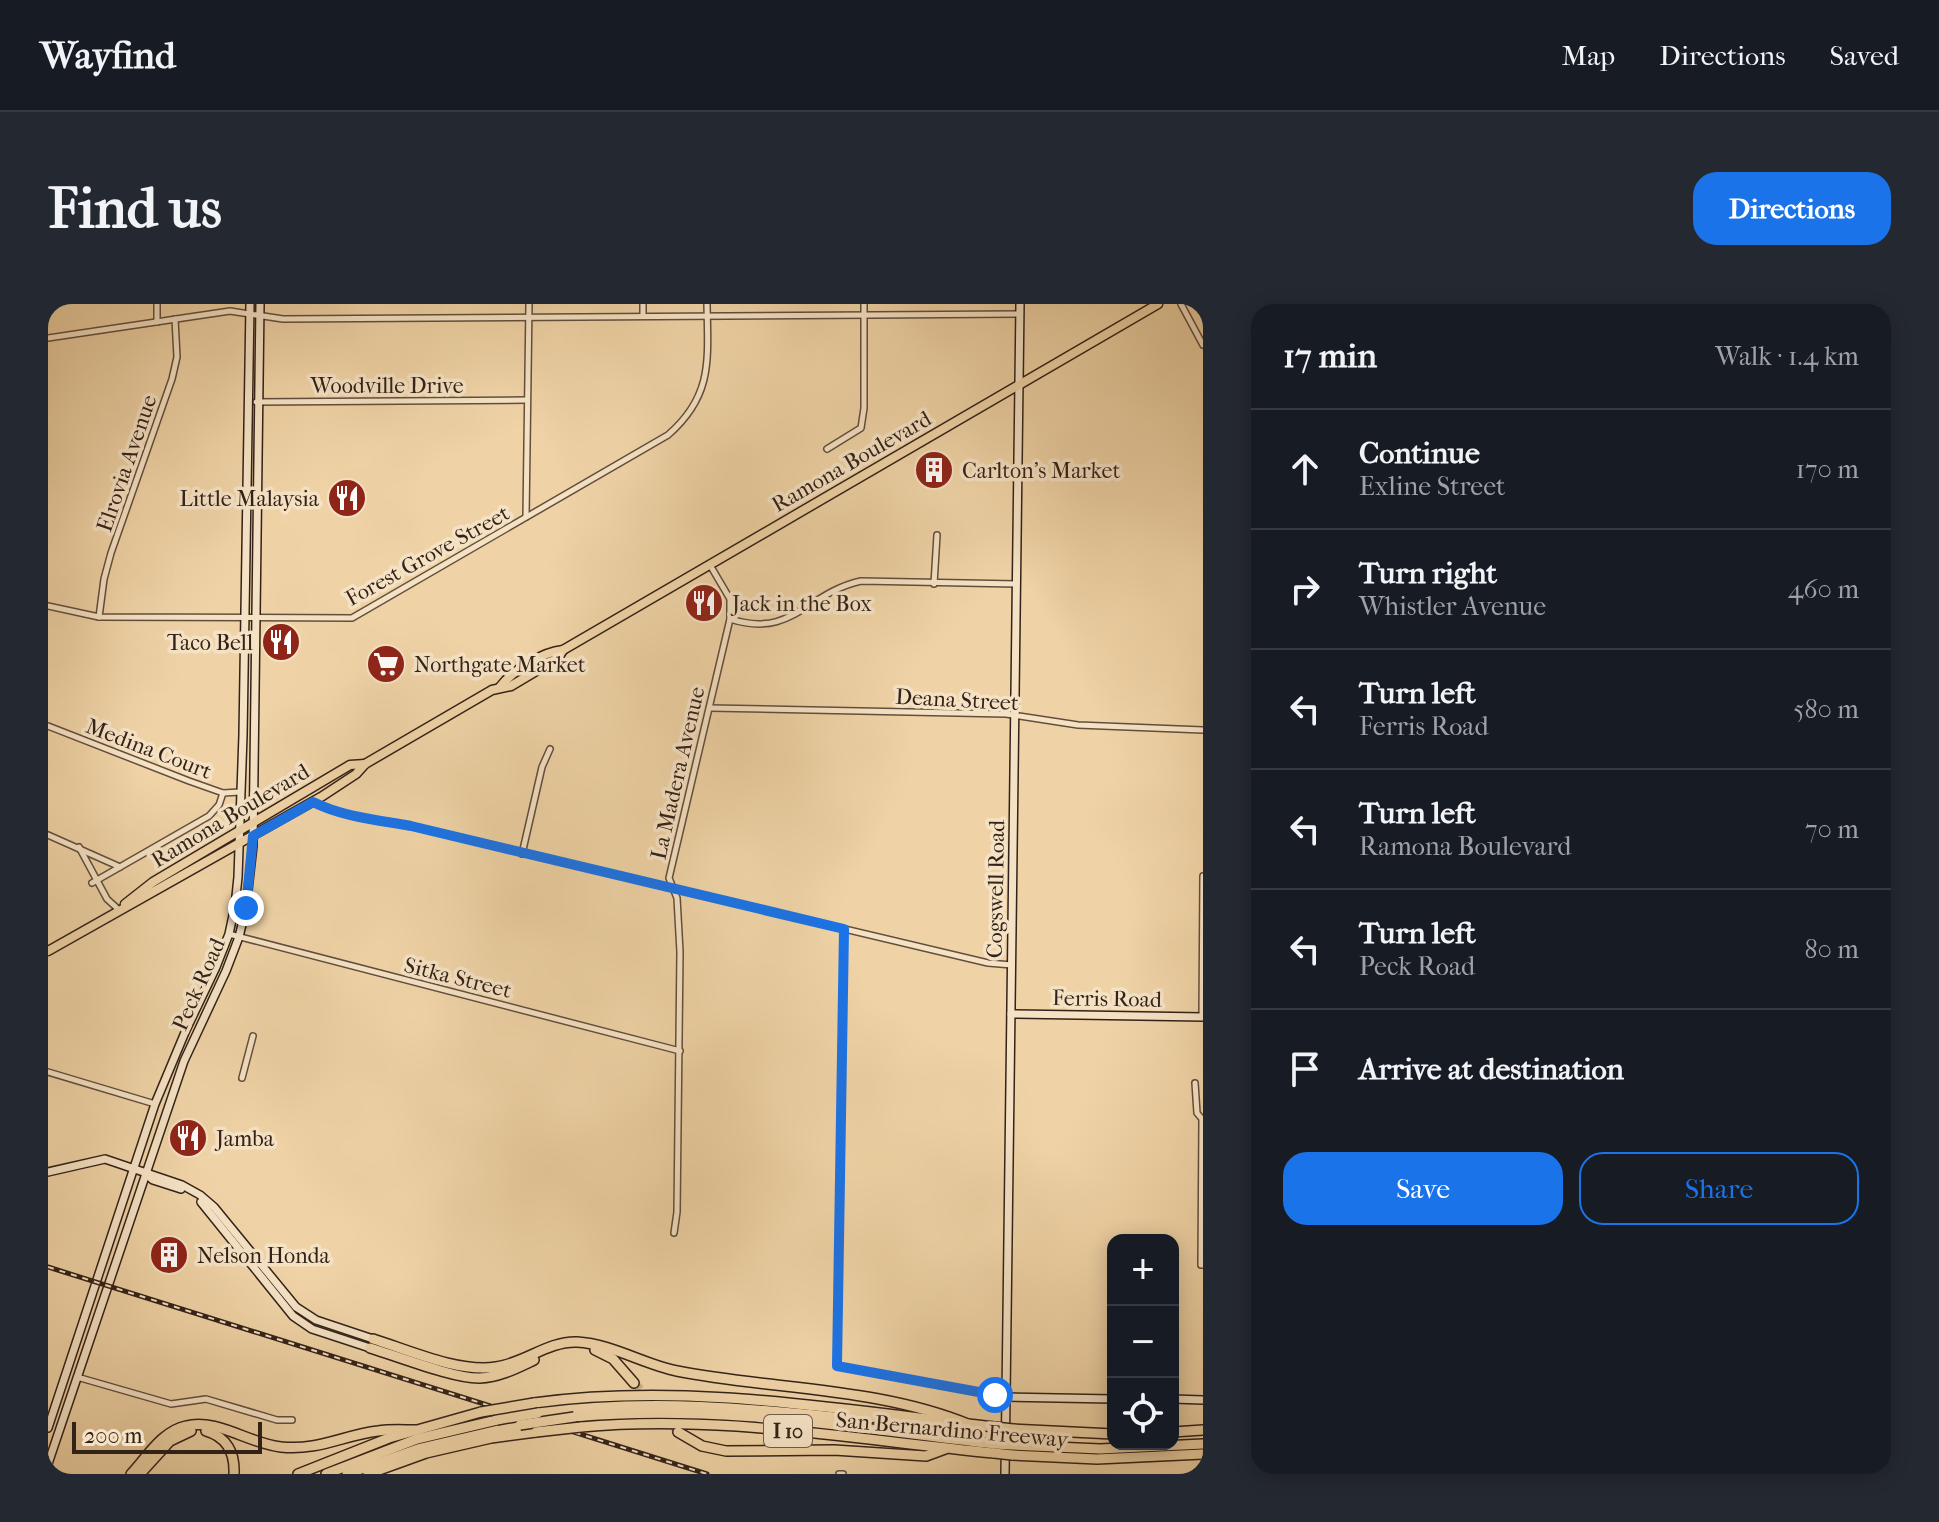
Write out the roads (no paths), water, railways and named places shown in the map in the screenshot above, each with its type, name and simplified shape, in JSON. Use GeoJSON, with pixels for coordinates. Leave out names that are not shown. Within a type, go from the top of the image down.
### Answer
{"type":"FeatureCollection","features":[{"type":"Feature","properties":{"kind":"highway"},"geometry":{"type":"LineString","coordinates":[[371,1343],[476,1368],[504,1366],[557,1344],[582,1342],[677,1371],[936,1410],[970,1425]]}},
{"type":"Feature","properties":{"kind":"highway"},"geometry":{"type":"LineString","coordinates":[[371,1343],[458,1375],[479,1378],[507,1372],[557,1350],[587,1348],[613,1359],[634,1383]]}},
{"type":"Feature","properties":{"kind":"highway","name":"San Bernardino Freeway"},"geometry":{"type":"LineString","coordinates":[[298,1474],[415,1430],[481,1412],[536,1408],[600,1396],[736,1398],[970,1425],[1107,1434]]}},
{"type":"Feature","properties":{"kind":"highway"},"geometry":{"type":"LineString","coordinates":[[326,1474],[417,1439],[536,1408]]}},
{"type":"Feature","properties":{"kind":"highway"},"geometry":{"type":"LineString","coordinates":[[347,1474],[418,1449],[520,1425],[632,1413],[718,1414],[994,1448]]}},
{"type":"Feature","properties":{"kind":"highway","name":"San Bernardino Freeway"},"geometry":{"type":"LineString","coordinates":[[368,1474],[426,1453],[491,1438],[635,1423],[722,1424],[947,1449],[994,1448],[1069,1459],[1203,1454]]}},
{"type":"Feature","properties":{"kind":"highway"},"geometry":{"type":"LineString","coordinates":[[131,1474],[168,1434],[187,1425],[205,1425],[258,1443],[295,1448],[331,1444],[376,1431],[415,1430]]}},
{"type":"Feature","properties":{"kind":"highway"},"geometry":{"type":"LineString","coordinates":[[140,1474],[170,1441],[193,1430],[212,1432],[224,1440],[233,1455],[234,1474]]}},
{"type":"Feature","properties":{"kind":"highway"},"geometry":{"type":"LineString","coordinates":[[1179,1432],[1203,1430]]}},
{"type":"Feature","properties":{"kind":"highway"},"geometry":{"type":"LineString","coordinates":[[678,1432],[702,1446],[726,1451],[845,1450],[926,1456],[947,1449]]}},
{"type":"Feature","properties":{"kind":"highway"},"geometry":{"type":"LineString","coordinates":[[1012,1450],[1203,1444]]}},
{"type":"Feature","properties":{"kind":"highway"},"geometry":{"type":"LineString","coordinates":[[1100,1449],[1144,1458]]}},
{"type":"Feature","properties":{"kind":"main road","name":"Peck Road"},"geometry":{"type":"LineString","coordinates":[[48,1464],[184,1061],[239,937],[251,878],[260,304]]}},
{"type":"Feature","properties":{"kind":"main road","name":"Cogswell Road"},"geometry":{"type":"LineString","coordinates":[[1005,1474],[1020,304]]}},
{"type":"Feature","properties":{"kind":"main road","name":"Ramona Boulevard"},"geometry":{"type":"LineString","coordinates":[[48,951],[313,802],[356,774],[365,764],[500,687],[518,671],[553,651],[563,650],[1158,304]]}},
{"type":"Feature","properties":{"kind":"main road","name":"Peck Road"},"geometry":{"type":"LineString","coordinates":[[48,1428],[155,1104],[229,934],[238,877],[250,308]]}},
{"type":"Feature","properties":{"kind":"main road"},"geometry":{"type":"LineString","coordinates":[[246,501],[257,502]]}},
{"type":"Feature","properties":{"kind":"main road"},"geometry":{"type":"LineString","coordinates":[[243,726],[254,727]]}},
{"type":"Feature","properties":{"kind":"main road","name":"Ramona Boulevard"},"geometry":{"type":"LineString","coordinates":[[118,909],[137,892],[350,765],[365,764]]}},
{"type":"Feature","properties":{"kind":"main road","name":"Ferris Road"},"geometry":{"type":"LineString","coordinates":[[1011,1014],[1202,1017]]}},
{"type":"Feature","properties":{"kind":"main road"},"geometry":{"type":"LineString","coordinates":[[48,1172],[105,1159],[183,1190],[206,1206],[276,1299],[302,1324],[371,1343]]}},
{"type":"Feature","properties":{"kind":"main road"},"geometry":{"type":"LineString","coordinates":[[1005,1397],[1107,1399]]}},
{"type":"Feature","properties":{"kind":"main road"},"geometry":{"type":"LineString","coordinates":[[1179,1399],[1203,1400]]}},
{"type":"Feature","properties":{"kind":"street"},"geometry":{"type":"LineString","coordinates":[[157,304],[157,322]]}},
{"type":"Feature","properties":{"kind":"street"},"geometry":{"type":"LineString","coordinates":[[526,518],[529,304]]}},
{"type":"Feature","properties":{"kind":"street"},"geometry":{"type":"LineString","coordinates":[[643,304],[643,316]]}},
{"type":"Feature","properties":{"kind":"street"},"geometry":{"type":"LineString","coordinates":[[707,304],[707,316]]}},
{"type":"Feature","properties":{"kind":"street"},"geometry":{"type":"LineString","coordinates":[[827,449],[861,428],[864,408],[864,304]]}},
{"type":"Feature","properties":{"kind":"street"},"geometry":{"type":"LineString","coordinates":[[1181,304],[1203,345]]}},
{"type":"Feature","properties":{"kind":"street"},"geometry":{"type":"LineString","coordinates":[[48,339],[250,308],[260,317],[283,319],[1020,314]]}},
{"type":"Feature","properties":{"kind":"street","name":"Forest Grove Street"},"geometry":{"type":"LineString","coordinates":[[48,606],[99,617],[352,618],[668,435],[686,420],[698,400],[706,376],[707,316]]}},
{"type":"Feature","properties":{"kind":"street","name":"Elrovia Avenue"},"geometry":{"type":"LineString","coordinates":[[99,617],[111,553],[172,379],[177,357],[175,319]]}},
{"type":"Feature","properties":{"kind":"street","name":"Woodville Drive"},"geometry":{"type":"LineString","coordinates":[[247,402],[527,400]]}},
{"type":"Feature","properties":{"kind":"street"},"geometry":{"type":"LineString","coordinates":[[934,584],[937,535]]}},
{"type":"Feature","properties":{"kind":"street","name":"La Madera Avenue"},"geometry":{"type":"LineString","coordinates":[[674,1233],[677,1213],[680,952],[677,898],[669,878],[730,619],[730,599],[710,565]]}},
{"type":"Feature","properties":{"kind":"street"},"geometry":{"type":"LineString","coordinates":[[730,619],[748,625],[769,625],[844,585],[861,581],[1017,584]]}},
{"type":"Feature","properties":{"kind":"street","name":"Deana Street"},"geometry":{"type":"LineString","coordinates":[[710,708],[1016,716],[1078,725],[1203,730]]}},
{"type":"Feature","properties":{"kind":"street","name":"Medina Court"},"geometry":{"type":"LineString","coordinates":[[48,726],[223,793],[240,792]]}},
{"type":"Feature","properties":{"kind":"street"},"geometry":{"type":"LineString","coordinates":[[522,854],[542,767],[550,749]]}},
{"type":"Feature","properties":{"kind":"street"},"geometry":{"type":"LineString","coordinates":[[94,882],[209,816],[219,805],[223,793]]}},
{"type":"Feature","properties":{"kind":"street"},"geometry":{"type":"LineString","coordinates":[[313,802],[325,808],[988,963],[1012,965]]}},
{"type":"Feature","properties":{"kind":"street"},"geometry":{"type":"LineString","coordinates":[[48,835],[120,867]]}},
{"type":"Feature","properties":{"kind":"street"},"geometry":{"type":"LineString","coordinates":[[79,847],[94,882],[118,909]]}},
{"type":"Feature","properties":{"kind":"street"},"geometry":{"type":"LineString","coordinates":[[1202,1017],[1203,876]]}},
{"type":"Feature","properties":{"kind":"street"},"geometry":{"type":"LineString","coordinates":[[844,929],[837,1366],[1005,1397]]}},
{"type":"Feature","properties":{"kind":"street","name":"Sitka Street"},"geometry":{"type":"LineString","coordinates":[[229,934],[680,1051]]}},
{"type":"Feature","properties":{"kind":"street"},"geometry":{"type":"LineString","coordinates":[[242,1078],[253,1036]]}},
{"type":"Feature","properties":{"kind":"street"},"geometry":{"type":"LineString","coordinates":[[48,1072],[155,1104]]}},
{"type":"Feature","properties":{"kind":"street"},"geometry":{"type":"LineString","coordinates":[[1195,1083],[1197,1113],[1202,1119],[1202,1265]]}},
{"type":"Feature","properties":{"kind":"street"},"geometry":{"type":"LineString","coordinates":[[77,1377],[171,1404],[206,1399],[277,1420],[292,1420]]}},
{"type":"Feature","properties":{"kind":"tunnel"},"geometry":{"type":"LineString","coordinates":[[634,1383],[675,1428]]}},
{"type":"Feature","properties":{"kind":"railway"},"geometry":{"type":"LineString","coordinates":[[48,1267],[707,1474]]}},
{"type":"Feature","properties":{"kind":"place","name":"Carlton's Market"},"geometry":{"type":"Point","coordinates":[934,470]}},
{"type":"Feature","properties":{"kind":"place","name":"Little Malaysia"},"geometry":{"type":"Point","coordinates":[347,498]}},
{"type":"Feature","properties":{"kind":"place","name":"Jack in the Box"},"geometry":{"type":"Point","coordinates":[704,603]}},
{"type":"Feature","properties":{"kind":"place","name":"Taco Bell"},"geometry":{"type":"Point","coordinates":[281,642]}},
{"type":"Feature","properties":{"kind":"place","name":"Northgate Market"},"geometry":{"type":"Point","coordinates":[386,664]}},
{"type":"Feature","properties":{"kind":"place","name":"Jamba"},"geometry":{"type":"Point","coordinates":[188,1138]}},
{"type":"Feature","properties":{"kind":"place","name":"Nelson Honda"},"geometry":{"type":"Point","coordinates":[169,1255]}}]}
